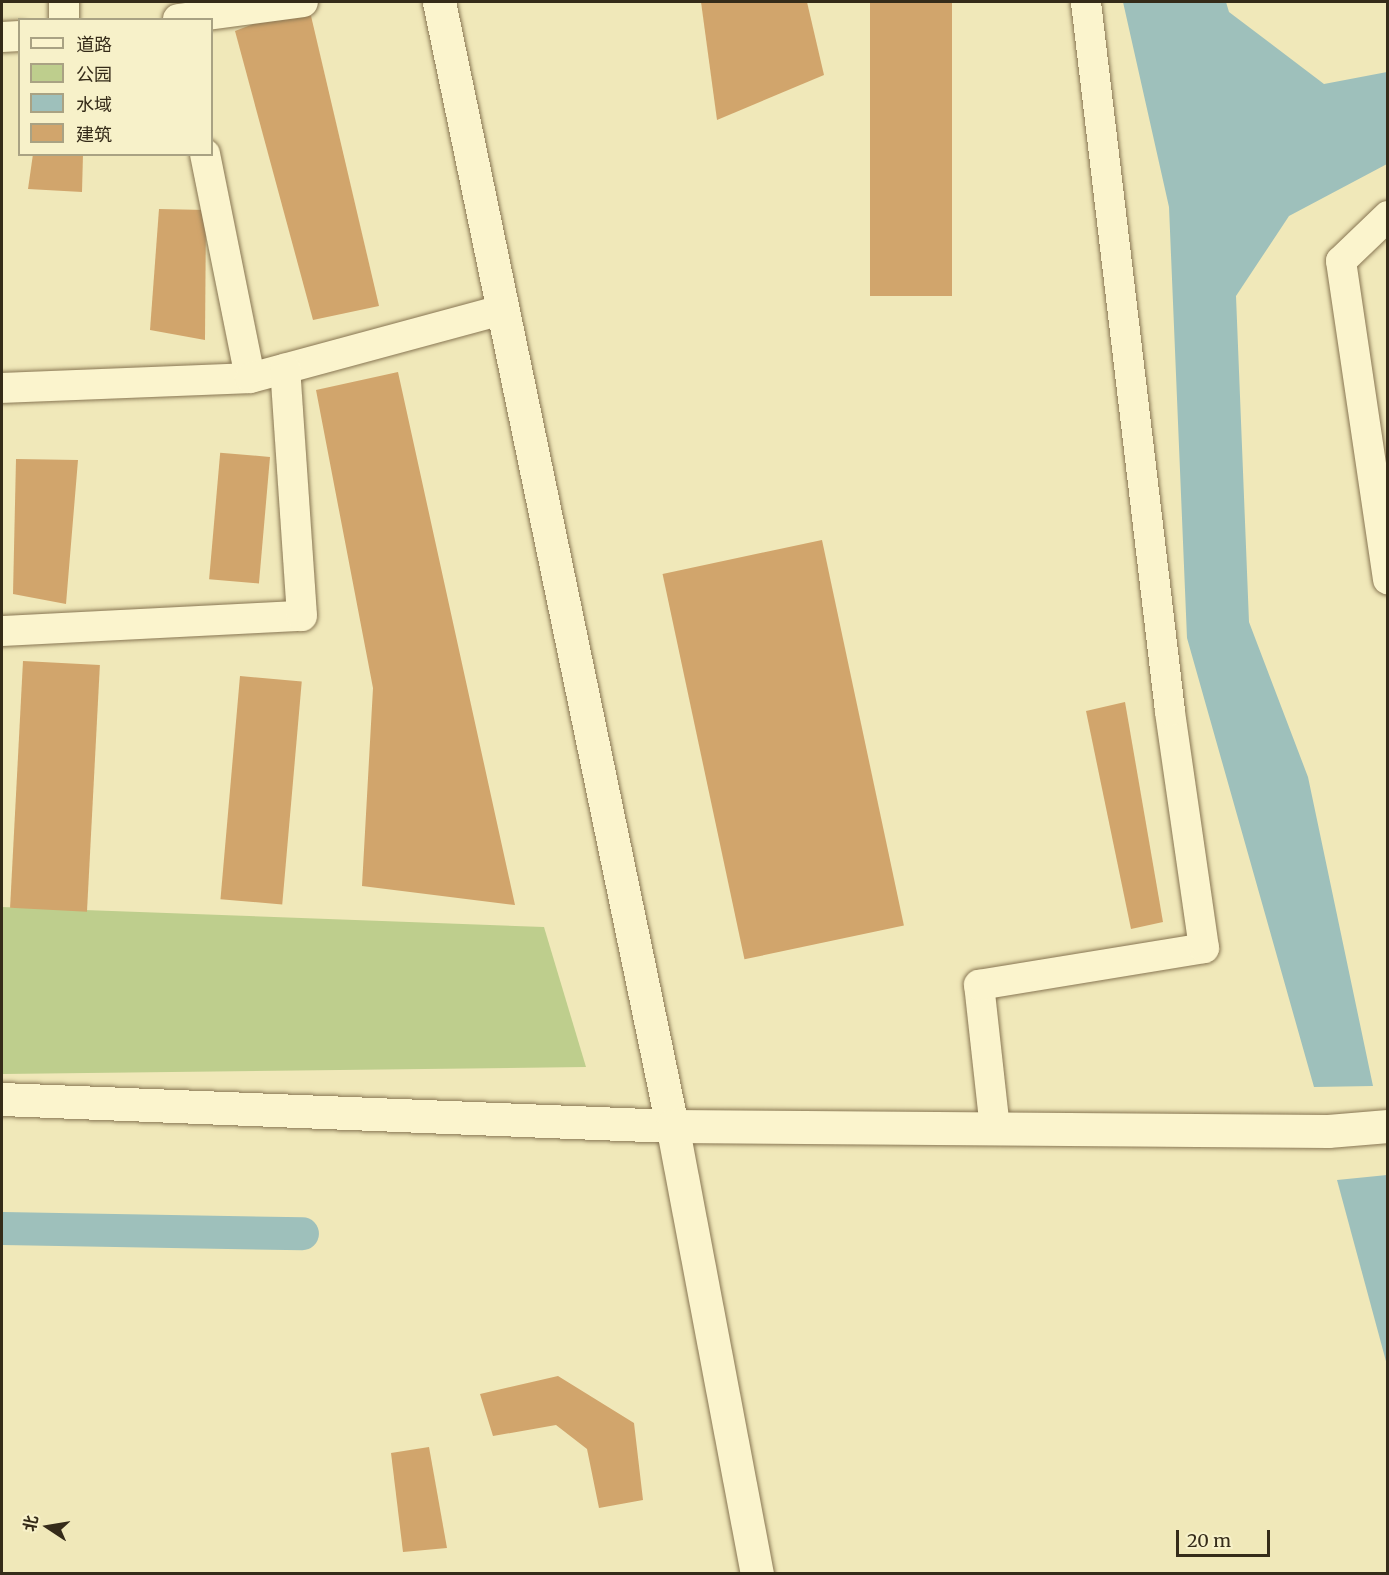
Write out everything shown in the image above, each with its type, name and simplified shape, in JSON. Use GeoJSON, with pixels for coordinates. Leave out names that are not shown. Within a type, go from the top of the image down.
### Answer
{"type":"FeatureCollection","features":[{"type":"Feature","properties":{"kind":"street"},"geometry":{"type":"LineString","coordinates":[[64,2],[64,18]]}},
{"type":"Feature","properties":{"kind":"street"},"geometry":{"type":"LineString","coordinates":[[185,18],[303,2]]}},
{"type":"Feature","properties":{"kind":"street"},"geometry":{"type":"LineString","coordinates":[[439,2],[672,1126],[757,1574]]}},
{"type":"Feature","properties":{"kind":"street"},"geometry":{"type":"LineString","coordinates":[[995,1129],[979,985],[1204,948],[1170,711],[1086,2]]}},
{"type":"Feature","properties":{"kind":"street"},"geometry":{"type":"LineString","coordinates":[[2,37],[18,36]]}},
{"type":"Feature","properties":{"kind":"street"},"geometry":{"type":"LineString","coordinates":[[205,156],[250,378]]}},
{"type":"Feature","properties":{"kind":"street"},"geometry":{"type":"LineString","coordinates":[[1388,216],[1341,261],[1379,465],[1388,580]]}},
{"type":"Feature","properties":{"kind":"street"},"geometry":{"type":"LineString","coordinates":[[2,388],[250,378],[502,310]]}},
{"type":"Feature","properties":{"kind":"street"},"geometry":{"type":"LineString","coordinates":[[2,631],[302,616],[285,369]]}},
{"type":"Feature","properties":{"kind":"street"},"geometry":{"type":"LineString","coordinates":[[2,1099],[672,1126],[1328,1131],[1388,1126]]}},
{"type":"Feature","properties":{"kind":"green space"},"geometry":{"type":"Polygon","coordinates":[[[2,907],[544,927],[586,1067],[3,1074],[2,907]]]}},
{"type":"Feature","properties":{"kind":"water"},"geometry":{"type":"Polygon","coordinates":[[[1123,2],[1226,2],[1229,12],[1324,84],[1387,72],[1387,164],[1289,216],[1236,296],[1249,622],[1308,777],[1373,1086],[1314,1087],[1187,638],[1169,207],[1123,2]]]}},
{"type":"Feature","properties":{"kind":"water"},"geometry":{"type":"Polygon","coordinates":[[[1388,1175],[1387,1365],[1337,1180],[1388,1175]]]}},
{"type":"Feature","properties":{"kind":"building"},"geometry":{"type":"Polygon","coordinates":[[[701,2],[807,2],[824,75],[717,120],[701,2]]]}},
{"type":"Feature","properties":{"kind":"building"},"geometry":{"type":"Polygon","coordinates":[[[870,2],[952,2],[952,296],[870,296],[870,2]]]}},
{"type":"Feature","properties":{"kind":"building"},"geometry":{"type":"Polygon","coordinates":[[[308,3],[379,306],[313,320],[235,31],[308,3]]]}},
{"type":"Feature","properties":{"kind":"building"},"geometry":{"type":"Polygon","coordinates":[[[33,156],[83,156],[82,192],[28,189],[33,156]]]}},
{"type":"Feature","properties":{"kind":"building"},"geometry":{"type":"Polygon","coordinates":[[[159,209],[206,210],[205,340],[150,330],[159,209]]]}},
{"type":"Feature","properties":{"kind":"building"},"geometry":{"type":"Polygon","coordinates":[[[398,372],[515,905],[362,886],[373,688],[316,390],[398,372]]]}},
{"type":"Feature","properties":{"kind":"building"},"geometry":{"type":"Polygon","coordinates":[[[220,453],[270,457],[259,584],[209,579],[220,453]]]}},
{"type":"Feature","properties":{"kind":"building"},"geometry":{"type":"Polygon","coordinates":[[[16,459],[78,460],[66,604],[13,594],[16,459]]]}},
{"type":"Feature","properties":{"kind":"building"},"geometry":{"type":"Polygon","coordinates":[[[822,540],[904,925],[744,959],[663,574],[822,540]]]}},
{"type":"Feature","properties":{"kind":"building"},"geometry":{"type":"Polygon","coordinates":[[[23,661],[100,665],[87,912],[10,908],[23,661]]]}},
{"type":"Feature","properties":{"kind":"building"},"geometry":{"type":"Polygon","coordinates":[[[240,676],[302,681],[282,905],[220,899],[240,676]]]}},
{"type":"Feature","properties":{"kind":"building"},"geometry":{"type":"Polygon","coordinates":[[[1125,702],[1163,922],[1131,929],[1086,711],[1125,702]]]}},
{"type":"Feature","properties":{"kind":"building"},"geometry":{"type":"Polygon","coordinates":[[[558,1376],[634,1423],[643,1500],[599,1508],[587,1449],[556,1425],[493,1436],[480,1394],[558,1376]]]}},
{"type":"Feature","properties":{"kind":"building"},"geometry":{"type":"Polygon","coordinates":[[[429,1447],[447,1548],[403,1552],[391,1453],[429,1447]]]}},
{"type":"Feature","properties":{"kind":"waterway"},"geometry":{"type":"LineString","coordinates":[[2,1228],[302,1233]]}}]}
